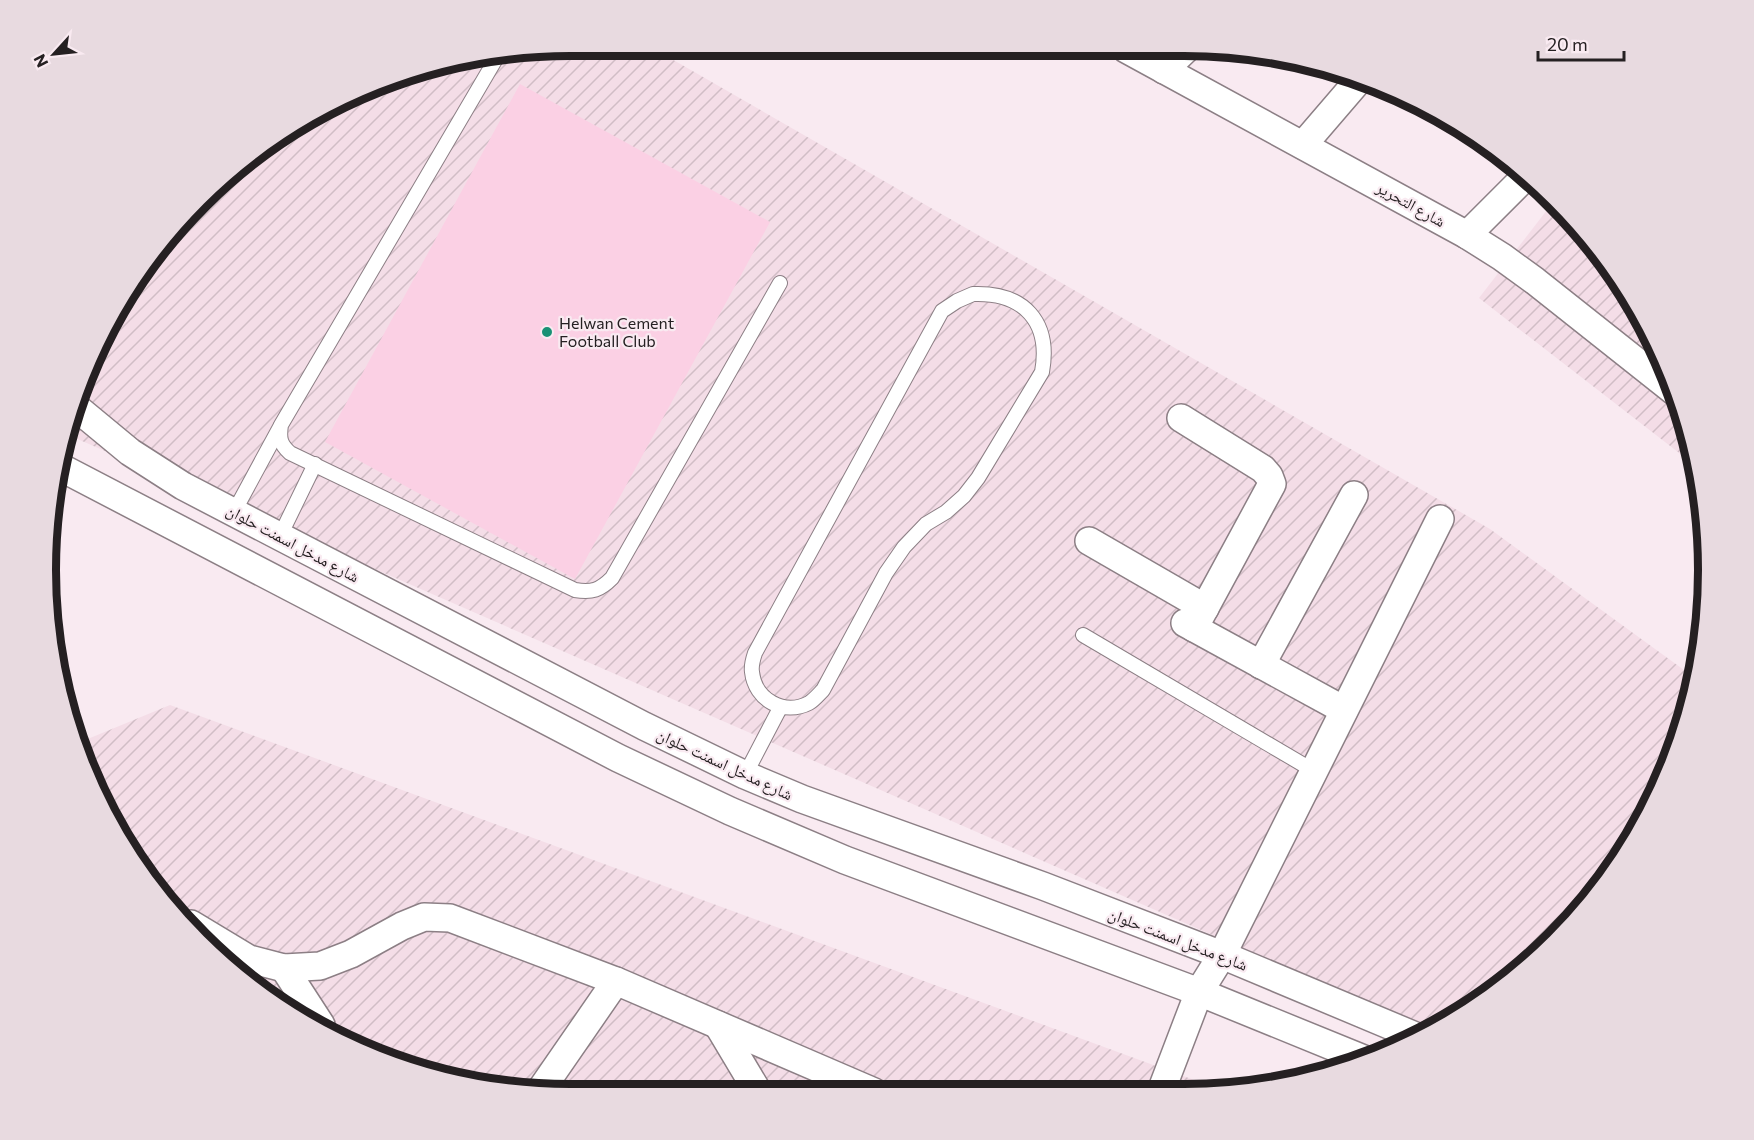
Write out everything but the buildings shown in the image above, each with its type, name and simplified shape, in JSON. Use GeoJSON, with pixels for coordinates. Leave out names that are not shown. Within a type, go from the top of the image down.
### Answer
{"type":"FeatureCollection","features":[{"type":"Feature","properties":{"kind":"street","name":"شارع التحرير"},"geometry":{"type":"LineString","coordinates":[[1139,56],[1467,235],[1535,281],[1662,382]]}},
{"type":"Feature","properties":{"kind":"street"},"geometry":{"type":"LineString","coordinates":[[1164,70],[1179,56]]}},
{"type":"Feature","properties":{"kind":"street"},"geometry":{"type":"LineString","coordinates":[[1303,145],[1355,85]]}},
{"type":"Feature","properties":{"kind":"street"},"geometry":{"type":"LineString","coordinates":[[1467,235],[1521,181]]}},
{"type":"Feature","properties":{"kind":"street","name":"شارع مدخل اسمنت حلوان"},"geometry":{"type":"LineString","coordinates":[[81,411],[130,452],[156,470],[644,726],[745,775],[831,810],[1043,886],[1222,955],[1408,1033]]}},
{"type":"Feature","properties":{"kind":"street"},"geometry":{"type":"LineString","coordinates":[[1181,418],[1263,469],[1272,484],[1195,620]]}},
{"type":"Feature","properties":{"kind":"street"},"geometry":{"type":"LineString","coordinates":[[65,470],[618,758],[730,811],[845,860],[1199,992],[1354,1055]]}},
{"type":"Feature","properties":{"kind":"street"},"geometry":{"type":"LineString","coordinates":[[1261,665],[1354,495]]}},
{"type":"Feature","properties":{"kind":"street"},"geometry":{"type":"LineString","coordinates":[[1164,1084],[1199,992],[1222,955],[1440,519]]}},
{"type":"Feature","properties":{"kind":"street"},"geometry":{"type":"LineString","coordinates":[[1089,541],[1195,620],[1261,665],[1344,710]]}},
{"type":"Feature","properties":{"kind":"street"},"geometry":{"type":"LineString","coordinates":[[730,811],[745,775]]}},
{"type":"Feature","properties":{"kind":"street"},"geometry":{"type":"LineString","coordinates":[[204,932],[249,959],[284,968],[320,966],[351,954],[424,916],[450,918],[616,981],[855,1084]]}},
{"type":"Feature","properties":{"kind":"street"},"geometry":{"type":"LineString","coordinates":[[284,968],[316,1018]]}},
{"type":"Feature","properties":{"kind":"street"},"geometry":{"type":"LineString","coordinates":[[545,1083],[616,981]]}},
{"type":"Feature","properties":{"kind":"street"},"geometry":{"type":"LineString","coordinates":[[718,1025],[753,1084]]}},
{"type":"Feature","properties":{"kind":"lane"},"geometry":{"type":"LineString","coordinates":[[234,512],[281,425],[494,61]]}},
{"type":"Feature","properties":{"kind":"lane"},"geometry":{"type":"LineString","coordinates":[[281,425],[279,435],[282,446],[290,453],[575,590],[589,592],[602,588],[612,578],[780,283]]}},
{"type":"Feature","properties":{"kind":"lane"},"geometry":{"type":"LineString","coordinates":[[974,294],[991,294],[1009,298],[1024,307],[1036,320],[1043,337],[1045,355],[1042,372],[978,478],[964,496],[946,512],[926,524],[904,547],[886,573],[823,690],[812,702],[797,708],[780,708],[765,699],[755,686],[751,670],[755,653],[942,311],[974,294]]}},
{"type":"Feature","properties":{"kind":"lane"},"geometry":{"type":"LineString","coordinates":[[280,536],[315,464]]}},
{"type":"Feature","properties":{"kind":"lane"},"geometry":{"type":"LineString","coordinates":[[1083,635],[1314,771]]}},
{"type":"Feature","properties":{"kind":"lane"},"geometry":{"type":"LineString","coordinates":[[745,775],[780,708]]}},
{"type":"Feature","properties":{"kind":"shaded area"},"geometry":{"type":"Polygon","coordinates":[[[666,56],[1490,529],[1688,673],[1671,735],[1645,798],[1612,856],[1592,883],[1548,934],[1523,957],[1470,998],[1421,1026],[73,437],[95,373],[124,313],[162,257],[206,206],[231,183],[284,142],[342,109],[405,83],[470,65],[536,57],[666,56]]]}},
{"type":"Feature","properties":{"kind":"shaded area","name":"Helwan Cement Football Club"},"geometry":{"type":"Polygon","coordinates":[[[520,84],[770,222],[575,579],[325,442],[520,84]]]}},
{"type":"Feature","properties":{"kind":"shaded area"},"geometry":{"type":"Polygon","coordinates":[[[1549,207],[1592,257],[1630,313],[1659,373],[1686,458],[1479,298],[1549,207]]]}},
{"type":"Feature","properties":{"kind":"shaded area"},"geometry":{"type":"Polygon","coordinates":[[[170,705],[1204,1083],[570,1084],[503,1080],[437,1067],[373,1045],[313,1016],[257,978],[206,934],[183,909],[142,856],[109,798],[85,740],[170,705]]]}},
{"type":"Feature","properties":{"kind":"place","name":"Helwan Cement Football Club"},"geometry":{"type":"Point","coordinates":[547,332]}}]}
